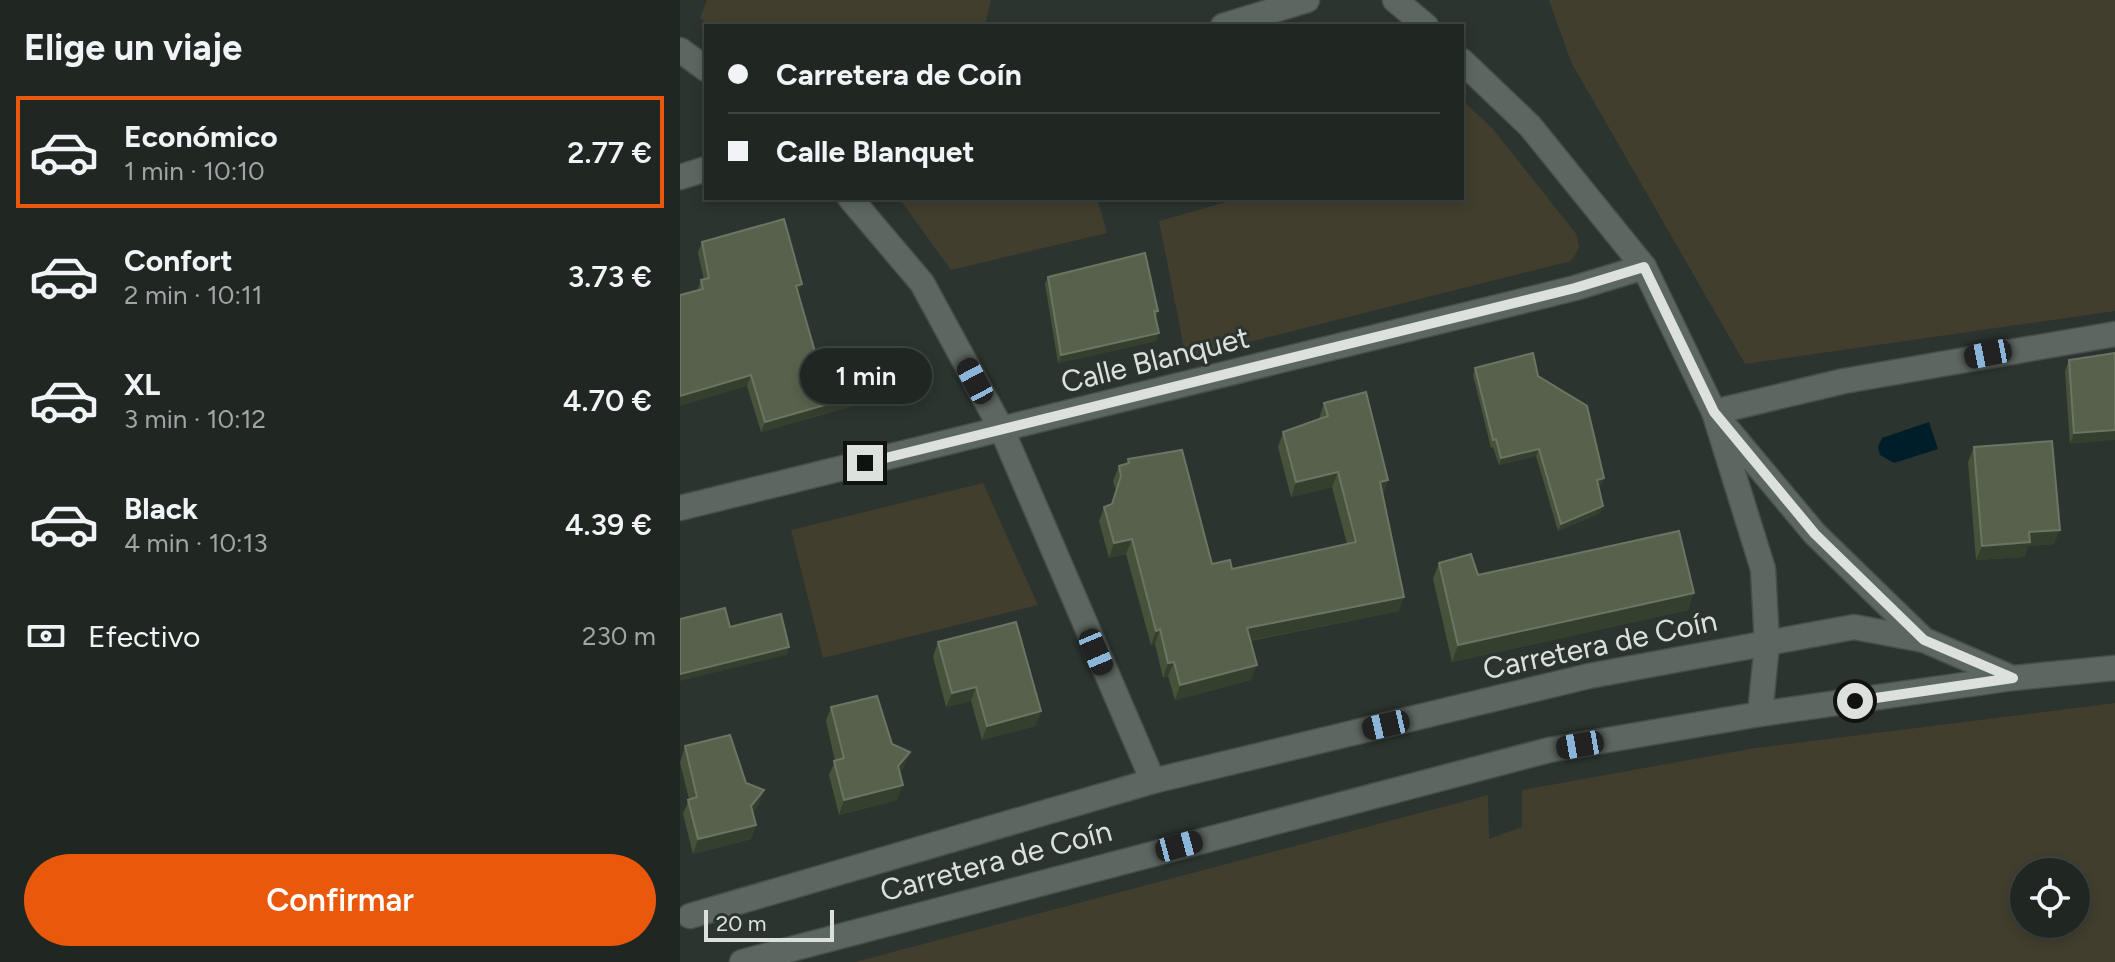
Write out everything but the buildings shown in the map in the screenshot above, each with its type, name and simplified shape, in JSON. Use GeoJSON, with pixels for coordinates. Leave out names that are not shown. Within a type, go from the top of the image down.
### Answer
{"type":"FeatureCollection","features":[{"type":"Feature","properties":{"kind":"street"},"geometry":{"type":"LineString","coordinates":[[1229,24],[1307,0]]}},
{"type":"Feature","properties":{"kind":"street"},"geometry":{"type":"LineString","coordinates":[[1395,0],[1424,24]]}},
{"type":"Feature","properties":{"kind":"street"},"geometry":{"type":"LineString","coordinates":[[680,50],[704,68]]}},
{"type":"Feature","properties":{"kind":"street"},"geometry":{"type":"LineString","coordinates":[[1464,63],[1530,126],[1644,267],[1714,412],[1763,569],[1767,644],[1760,714]]}},
{"type":"Feature","properties":{"kind":"street"},"geometry":{"type":"LineString","coordinates":[[680,177],[704,170]]}},
{"type":"Feature","properties":{"kind":"street"},"geometry":{"type":"LineString","coordinates":[[852,200],[922,283],[1002,430],[1153,781]]}},
{"type":"Feature","properties":{"kind":"street","name":"Calle Blanquet"},"geometry":{"type":"LineString","coordinates":[[680,508],[1575,288],[1644,267]]}},
{"type":"Feature","properties":{"kind":"street"},"geometry":{"type":"LineString","coordinates":[[1714,412],[1844,381],[2115,334]]}},
{"type":"Feature","properties":{"kind":"street"},"geometry":{"type":"LineString","coordinates":[[1714,412],[1815,534],[1924,640],[2013,678]]}},
{"type":"Feature","properties":{"kind":"street","name":"Carretera de Coín"},"geometry":{"type":"LineString","coordinates":[[690,916],[1153,781],[1589,676],[1854,627],[1924,640]]}},
{"type":"Feature","properties":{"kind":"street","name":"Carretera de Coín"},"geometry":{"type":"LineString","coordinates":[[742,962],[1549,750],[1760,714],[2013,678],[2115,668]]}},
{"type":"Feature","properties":{"kind":"shaded area"},"geometry":{"type":"Polygon","coordinates":[[[707,0],[991,0],[985,24],[709,24],[700,18],[707,0]]]}},
{"type":"Feature","properties":{"kind":"shaded area"},"geometry":{"type":"Polygon","coordinates":[[[1549,0],[2115,0],[2115,311],[1745,364],[1571,62],[1549,0]]]}},
{"type":"Feature","properties":{"kind":"shaded area"},"geometry":{"type":"Polygon","coordinates":[[[1464,102],[1493,129],[1577,235],[1579,248],[1571,261],[1186,358],[1159,221],[1234,200],[1464,200],[1464,102]]]}},
{"type":"Feature","properties":{"kind":"shaded area"},"geometry":{"type":"Polygon","coordinates":[[[900,200],[1098,200],[1107,233],[951,270],[900,200]]]}},
{"type":"Feature","properties":{"kind":"shaded area"},"geometry":{"type":"Polygon","coordinates":[[[983,483],[1038,605],[823,658],[791,530],[983,483]]]}},
{"type":"Feature","properties":{"kind":"shaded area"},"geometry":{"type":"Polygon","coordinates":[[[2115,703],[2115,962],[855,962],[1488,795],[1489,839],[1522,827],[1522,790],[1755,748],[2115,703]]]}},
{"type":"Feature","properties":{"kind":"water"},"geometry":{"type":"Polygon","coordinates":[[[1929,422],[1938,449],[1894,463],[1880,455],[1878,447],[1882,438],[1929,422]]]}},
{"type":"Feature","properties":{"kind":"route"},"geometry":{"type":"LineString","coordinates":[[865,463],[1575,288],[1644,267],[1714,412],[1815,534],[1924,640],[2013,678],[1855,701]]}}]}
